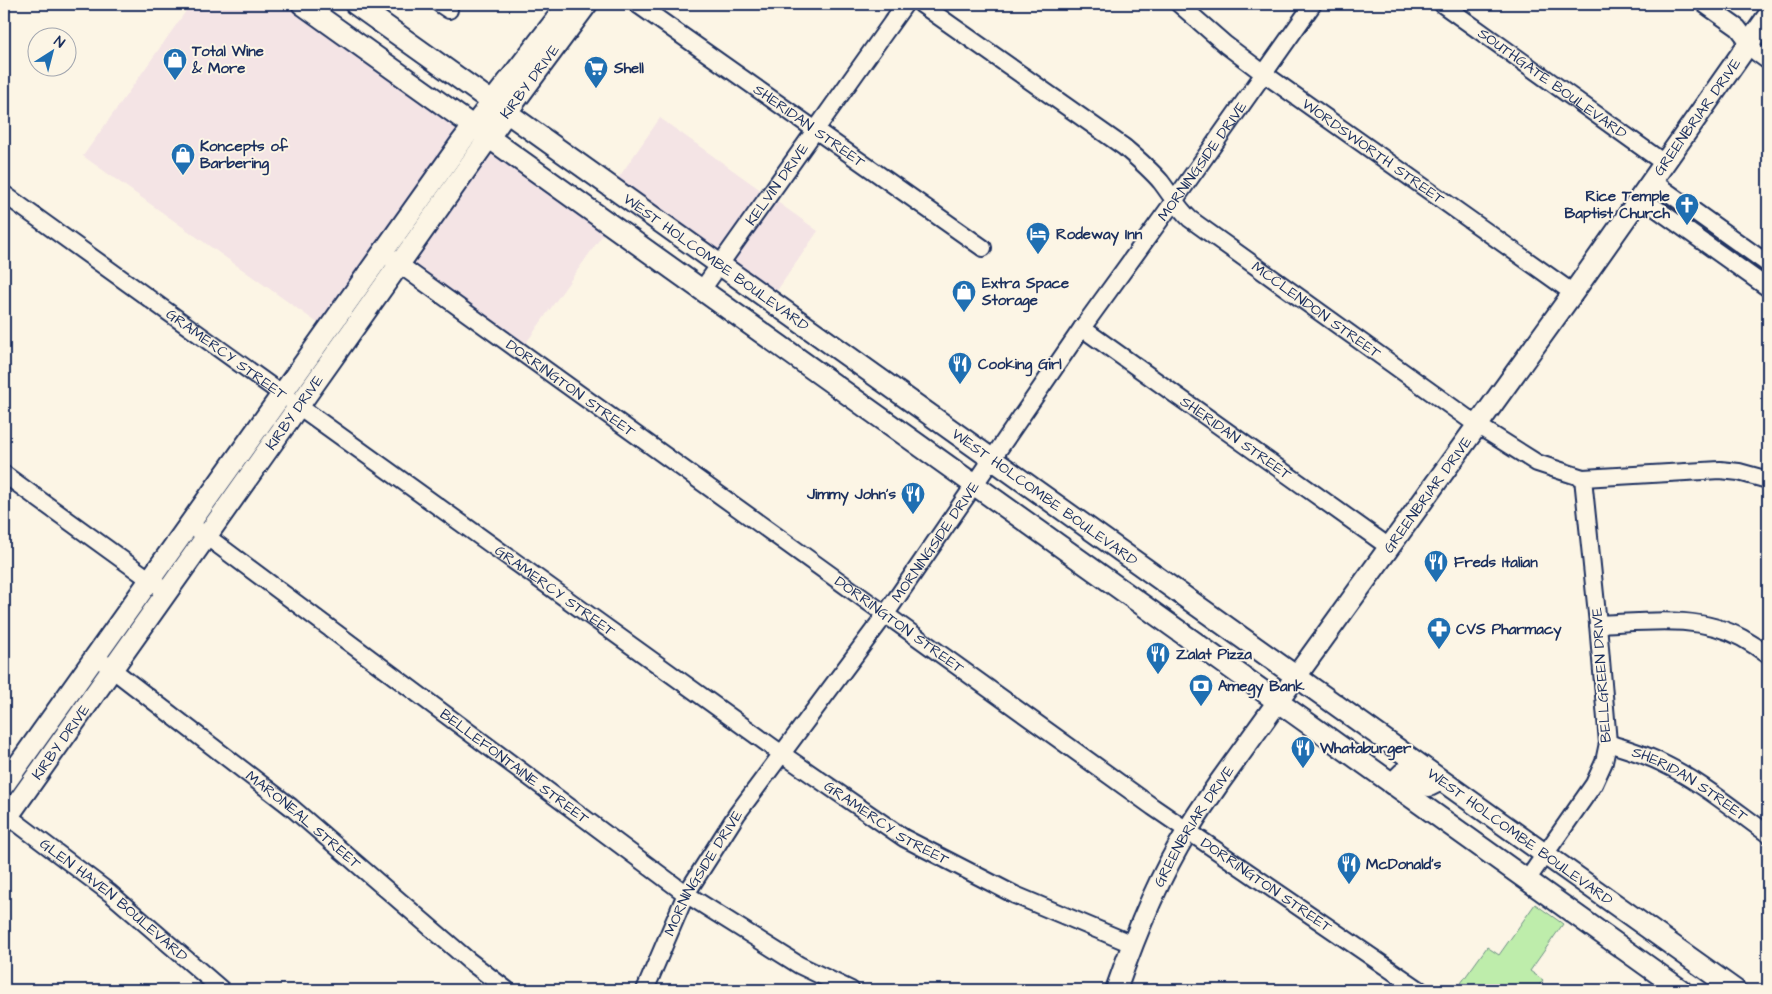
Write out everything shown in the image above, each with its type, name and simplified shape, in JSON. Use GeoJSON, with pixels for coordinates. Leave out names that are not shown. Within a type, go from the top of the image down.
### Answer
{"type":"FeatureCollection","features":[{"type":"Feature","properties":{"kind":"main road","name":"WEST HOLCOMBE BOULEVARD"},"geometry":{"type":"LineString","coordinates":[[302,4],[701,291],[1682,990]]}},
{"type":"Feature","properties":{"kind":"main road","name":"WEST HOLCOMBE BOULEVARD"},"geometry":{"type":"LineString","coordinates":[[355,4],[1735,990]]}},
{"type":"Feature","properties":{"kind":"main road","name":"KIRBY DRIVE"},"geometry":{"type":"LineString","coordinates":[[4,785],[382,252],[482,132],[568,4]]}},
{"type":"Feature","properties":{"kind":"main road","name":"KIRBY DRIVE"},"geometry":{"type":"LineString","coordinates":[[500,107],[587,4]]}},
{"type":"Feature","properties":{"kind":"main road","name":"GREENBRIAR DRIVE"},"geometry":{"type":"LineString","coordinates":[[1116,990],[1132,944],[1158,886],[1187,831],[1224,775],[1573,293],[1768,16]]}},
{"type":"Feature","properties":{"kind":"main road","name":"KIRBY DRIVE"},"geometry":{"type":"LineString","coordinates":[[5,817],[400,265],[482,132]]}},
{"type":"Feature","properties":{"kind":"main road"},"geometry":{"type":"LineString","coordinates":[[1392,784],[1403,773],[1429,786],[1441,780]]}},
{"type":"Feature","properties":{"kind":"street","name":"SHERIDAN STREET"},"geometry":{"type":"LineString","coordinates":[[637,4],[983,248]]}},
{"type":"Feature","properties":{"kind":"street","name":"KELVIN DRIVE"},"geometry":{"type":"LineString","coordinates":[[701,291],[905,4]]}},
{"type":"Feature","properties":{"kind":"street","name":"MCCLENDON STREET"},"geometry":{"type":"LineString","coordinates":[[921,4],[1144,163],[1182,212],[1190,219],[1477,424],[1538,463],[1583,478],[1720,470],[1739,472],[1768,480]]}},
{"type":"Feature","properties":{"kind":"street","name":"WORDSWORTH STREET"},"geometry":{"type":"LineString","coordinates":[[1179,4],[1226,45],[1263,73],[1573,293]]}},
{"type":"Feature","properties":{"kind":"street","name":"MORNINGSIDE DRIVE"},"geometry":{"type":"LineString","coordinates":[[645,990],[686,894],[737,814],[885,615],[1082,328],[1174,201],[1312,4]]}},
{"type":"Feature","properties":{"kind":"street","name":"SOUTHGATE BOULEVARD"},"geometry":{"type":"LineString","coordinates":[[1442,4],[1664,163]]}},
{"type":"Feature","properties":{"kind":"street"},"geometry":{"type":"LineString","coordinates":[[1704,4],[1738,28],[1757,53],[1768,61]]}},
{"type":"Feature","properties":{"kind":"street"},"geometry":{"type":"LineString","coordinates":[[1652,181],[1768,264]]}},
{"type":"Feature","properties":{"kind":"street","name":"GRAMERCY STREET"},"geometry":{"type":"LineString","coordinates":[[4,194],[782,754],[904,838],[1015,895],[1132,944]]}},
{"type":"Feature","properties":{"kind":"street"},"geometry":{"type":"LineString","coordinates":[[1640,197],[1768,288]]}},
{"type":"Feature","properties":{"kind":"street","name":"DORRINGTON STREET"},"geometry":{"type":"LineString","coordinates":[[382,252],[1187,831],[1420,990]]}},
{"type":"Feature","properties":{"kind":"street","name":"SHERIDAN STREET"},"geometry":{"type":"LineString","coordinates":[[1082,328],[1389,546]]}},
{"type":"Feature","properties":{"kind":"street"},"geometry":{"type":"LineString","coordinates":[[4,474],[167,593]]}},
{"type":"Feature","properties":{"kind":"street","name":"BELLGREEN DRIVE"},"geometry":{"type":"LineString","coordinates":[[1528,880],[1594,784],[1604,762],[1608,744],[1583,478]]}},
{"type":"Feature","properties":{"kind":"street","name":"BELLEFONTAINE STREET"},"geometry":{"type":"LineString","coordinates":[[190,524],[686,894],[799,965],[851,990]]}},
{"type":"Feature","properties":{"kind":"street"},"geometry":{"type":"LineString","coordinates":[[1598,624],[1674,620],[1712,626],[1742,638],[1768,655]]}},
{"type":"Feature","properties":{"kind":"street","name":"MARONEAL STREET"},"geometry":{"type":"LineString","coordinates":[[96,656],[291,807],[468,960],[507,990]]}},
{"type":"Feature","properties":{"kind":"street","name":"SHERIDAN STREET"},"geometry":{"type":"LineString","coordinates":[[1608,744],[1637,752],[1688,777],[1768,834]]}},
{"type":"Feature","properties":{"kind":"street","name":"GLEN HAVEN BOULEVARD"},"geometry":{"type":"LineString","coordinates":[[5,817],[110,893],[222,990]]}},
{"type":"Feature","properties":{"kind":"shaded area"},"geometry":{"type":"Polygon","coordinates":[[[191,4],[285,4],[606,230],[524,346],[379,239],[319,324],[83,156],[191,4]]]}},
{"type":"Feature","properties":{"kind":"shaded area"},"geometry":{"type":"Polygon","coordinates":[[[660,118],[818,231],[774,295],[617,180],[660,118]]]}},
{"type":"Feature","properties":{"kind":"green space"},"geometry":{"type":"Polygon","coordinates":[[[1535,904],[1563,924],[1530,971],[1543,980],[1536,990],[1456,990],[1487,947],[1499,955],[1535,904]]]}},
{"type":"Feature","properties":{"kind":"place","name":"Total Wine & More"},"geometry":{"type":"Point","coordinates":[175,81]}},
{"type":"Feature","properties":{"kind":"place","name":"Shell"},"geometry":{"type":"Point","coordinates":[596,89]}},
{"type":"Feature","properties":{"kind":"place","name":"Koncepts of Barbering"},"geometry":{"type":"Point","coordinates":[183,176]}},
{"type":"Feature","properties":{"kind":"place","name":"Rice Temple Baptist Church"},"geometry":{"type":"Point","coordinates":[1687,226]}},
{"type":"Feature","properties":{"kind":"place","name":"Rodeway Inn"},"geometry":{"type":"Point","coordinates":[1038,255]}},
{"type":"Feature","properties":{"kind":"place","name":"Extra Space Storage"},"geometry":{"type":"Point","coordinates":[964,313]}},
{"type":"Feature","properties":{"kind":"place","name":"Cooking Girl"},"geometry":{"type":"Point","coordinates":[960,385]}},
{"type":"Feature","properties":{"kind":"place","name":"Jimmy John's"},"geometry":{"type":"Point","coordinates":[913,515]}},
{"type":"Feature","properties":{"kind":"place","name":"Freds Italian"},"geometry":{"type":"Point","coordinates":[1436,583]}},
{"type":"Feature","properties":{"kind":"place","name":"CVS Pharmacy"},"geometry":{"type":"Point","coordinates":[1439,650]}},
{"type":"Feature","properties":{"kind":"place","name":"Zalat Pizza"},"geometry":{"type":"Point","coordinates":[1158,675]}},
{"type":"Feature","properties":{"kind":"place","name":"Amegy Bank"},"geometry":{"type":"Point","coordinates":[1201,707]}},
{"type":"Feature","properties":{"kind":"place","name":"Whataburger"},"geometry":{"type":"Point","coordinates":[1303,769]}},
{"type":"Feature","properties":{"kind":"place","name":"McDonald's"},"geometry":{"type":"Point","coordinates":[1349,885]}}]}
